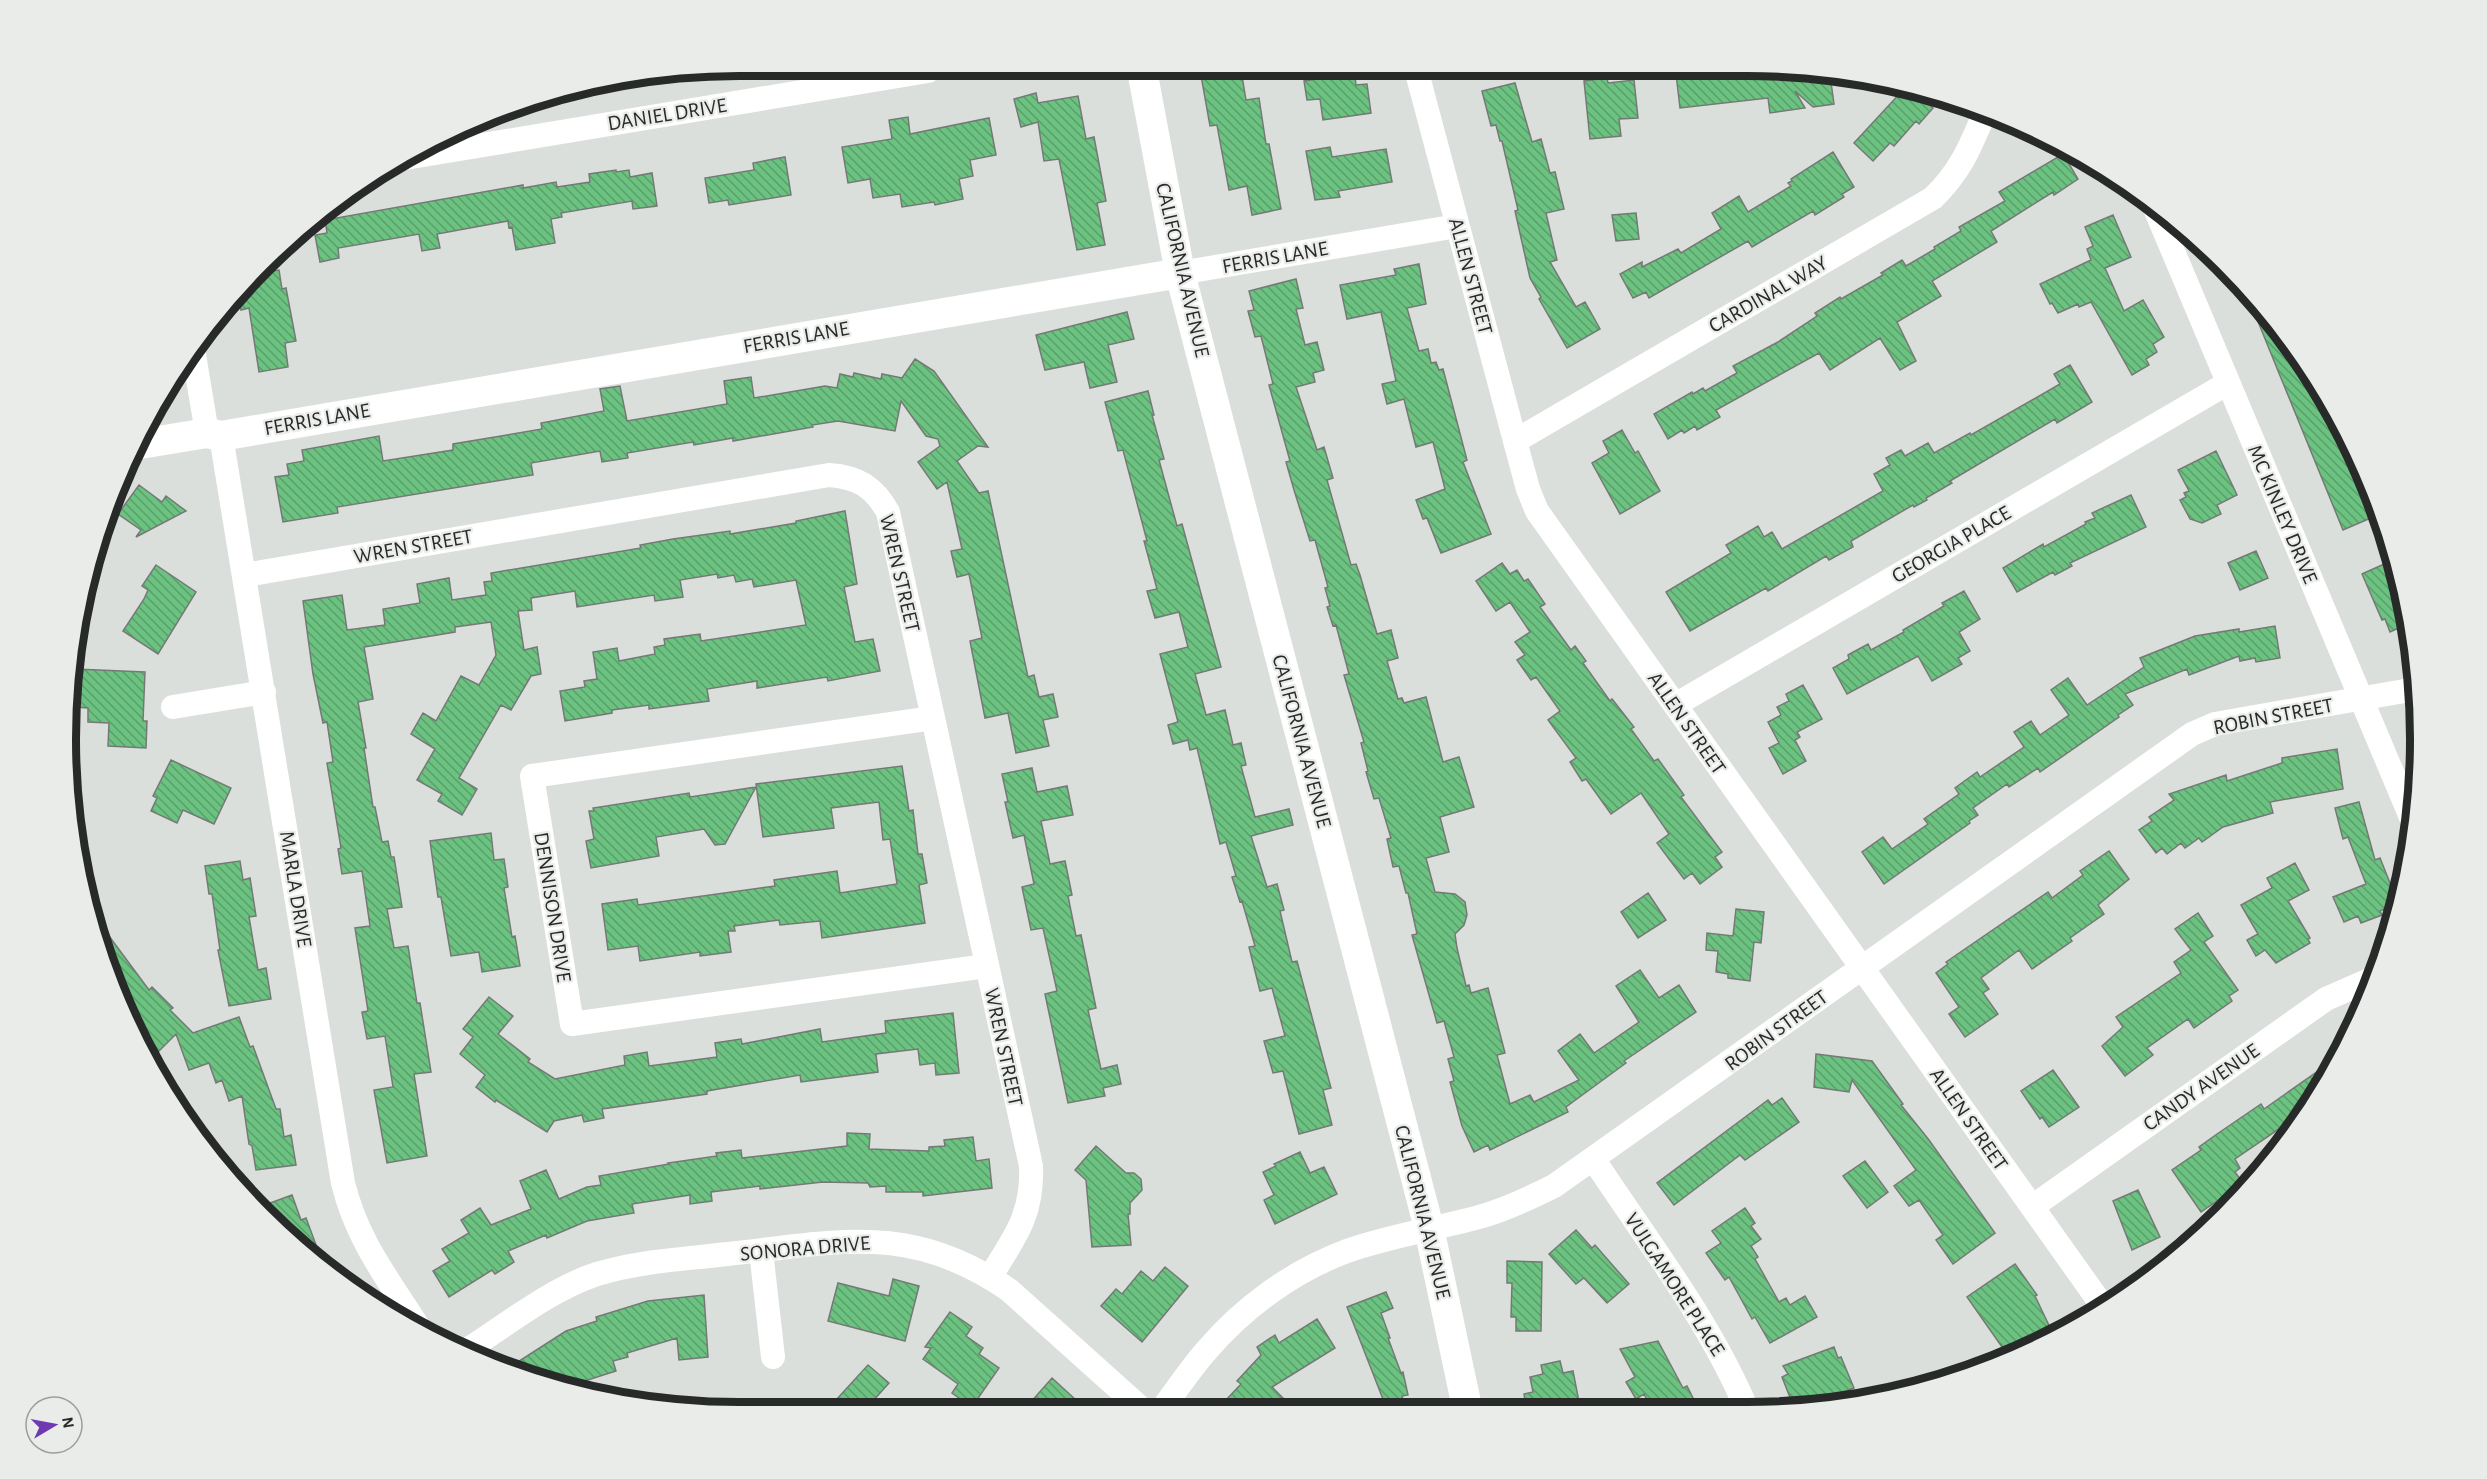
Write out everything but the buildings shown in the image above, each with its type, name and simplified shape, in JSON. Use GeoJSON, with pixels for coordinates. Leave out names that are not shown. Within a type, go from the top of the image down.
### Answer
{"type":"FeatureCollection","features":[{"type":"Feature","properties":{"kind":"street","name":"DANIEL DRIVE"},"geometry":{"type":"LineString","coordinates":[[429,154],[898,76]]}},
{"type":"Feature","properties":{"kind":"street","name":"CALIFORNIA AVENUE"},"geometry":{"type":"LineString","coordinates":[[1143,76],[1180,273],[1429,1228],[1466,1402]]}},
{"type":"Feature","properties":{"kind":"street","name":"ALLEN STREET"},"geometry":{"type":"LineString","coordinates":[[1418,76],[1528,489],[1537,511],[2099,1301]]}},
{"type":"Feature","properties":{"kind":"street","name":"CARDINAL WAY"},"geometry":{"type":"LineString","coordinates":[[1515,441],[1933,198],[1951,181],[1964,159],[1982,120]]}},
{"type":"Feature","properties":{"kind":"street","name":"MC KINLEY DRIVE"},"geometry":{"type":"LineString","coordinates":[[2160,222],[2407,807]]}},
{"type":"Feature","properties":{"kind":"street","name":"FERRIS LANE"},"geometry":{"type":"LineString","coordinates":[[146,443],[214,434],[1457,226]]}},
{"type":"Feature","properties":{"kind":"street"},"geometry":{"type":"LineString","coordinates":[[196,360],[214,434]]}},
{"type":"Feature","properties":{"kind":"street","name":"GEORGIA PLACE"},"geometry":{"type":"LineString","coordinates":[[1675,705],[2228,383]]}},
{"type":"Feature","properties":{"kind":"street","name":"MARLA DRIVE"},"geometry":{"type":"LineString","coordinates":[[214,434],[245,575],[343,1183],[350,1210],[362,1239],[411,1316]]}},
{"type":"Feature","properties":{"kind":"street","name":"WREN STREET"},"geometry":{"type":"LineString","coordinates":[[245,575],[830,475],[848,477],[865,484],[879,496],[888,512],[1031,1166],[1032,1187],[1028,1208],[1018,1231],[990,1277]]}},
{"type":"Feature","properties":{"kind":"street","name":"ROBIN STREET"},"geometry":{"type":"LineString","coordinates":[[1167,1402],[1206,1350],[1238,1318],[1269,1292],[1306,1270],[1345,1252],[1429,1228],[1479,1217],[1516,1205],[1554,1186],[1594,1160],[2192,734],[2215,724],[2409,691]]}},
{"type":"Feature","properties":{"kind":"street"},"geometry":{"type":"LineString","coordinates":[[173,707],[264,692]]}},
{"type":"Feature","properties":{"kind":"street","name":"DENNISON DRIVE"},"geometry":{"type":"LineString","coordinates":[[933,718],[532,776],[572,1024],[986,966]]}},
{"type":"Feature","properties":{"kind":"street","name":"CANDY AVENUE"},"geometry":{"type":"LineString","coordinates":[[2032,1207],[2326,999],[2364,982]]}},
{"type":"Feature","properties":{"kind":"street","name":"VULGAMORE PLACE"},"geometry":{"type":"LineString","coordinates":[[1594,1160],[1708,1330],[1732,1374],[1744,1402]]}},
{"type":"Feature","properties":{"kind":"street","name":"SONORA DRIVE"},"geometry":{"type":"LineString","coordinates":[[474,1346],[561,1290],[596,1275],[635,1265],[845,1241],[883,1241],[920,1247],[954,1258],[990,1277],[1009,1290],[1133,1402]]}},
{"type":"Feature","properties":{"kind":"street"},"geometry":{"type":"LineString","coordinates":[[762,1251],[773,1357]]}}]}
